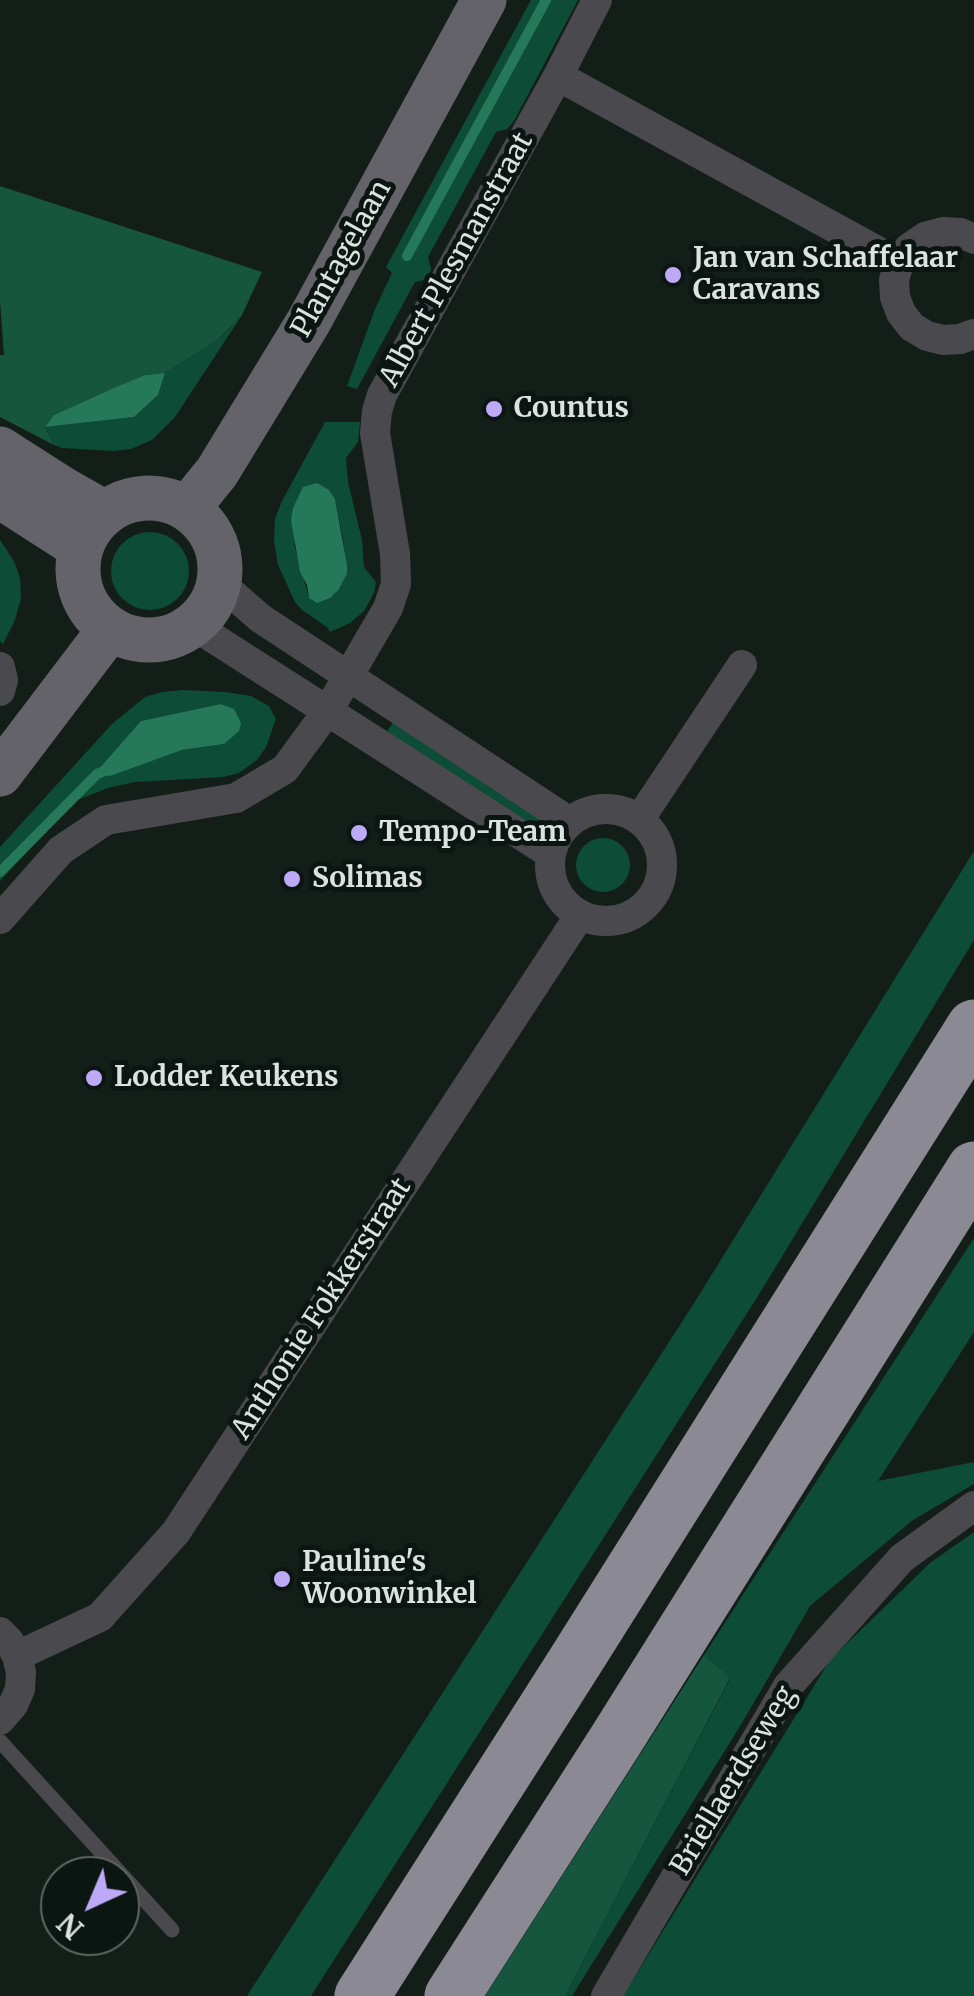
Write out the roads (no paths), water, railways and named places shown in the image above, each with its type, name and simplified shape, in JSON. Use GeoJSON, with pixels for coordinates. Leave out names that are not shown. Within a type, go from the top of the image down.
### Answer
{"type":"FeatureCollection","features":[{"type":"Feature","properties":{"kind":"highway"},"geometry":{"type":"LineString","coordinates":[[362,1996],[974,1027]]}},
{"type":"Feature","properties":{"kind":"highway"},"geometry":{"type":"LineString","coordinates":[[452,1996],[974,1168]]}},
{"type":"Feature","properties":{"kind":"main road","name":"Plantagelaan"},"geometry":{"type":"LineString","coordinates":[[187,509],[216,472],[309,321],[484,0]]}},
{"type":"Feature","properties":{"kind":"main road"},"geometry":{"type":"LineString","coordinates":[[0,448],[61,488],[93,530]]}},
{"type":"Feature","properties":{"kind":"main road"},"geometry":{"type":"LineString","coordinates":[[0,496],[93,530]]}},
{"type":"Feature","properties":{"kind":"main road"},"geometry":{"type":"LineString","coordinates":[[145,498],[167,500],[187,509],[200,520],[217,548],[219,582],[206,613],[174,636],[152,640],[130,638],[110,629],[96,617],[79,584],[77,566],[93,530],[124,502],[145,498]]}},
{"type":"Feature","properties":{"kind":"main road"},"geometry":{"type":"LineString","coordinates":[[0,774],[110,629]]}},
{"type":"Feature","properties":{"kind":"street","name":"Albert Plesmanstraat"},"geometry":{"type":"LineString","coordinates":[[350,676],[388,608],[396,584],[396,554],[376,434],[382,395],[597,0]]}},
{"type":"Feature","properties":{"kind":"street"},"geometry":{"type":"LineString","coordinates":[[558,76],[899,263]]}},
{"type":"Feature","properties":{"kind":"street"},"geometry":{"type":"LineString","coordinates":[[974,239],[961,233],[942,232],[925,237],[909,248],[894,280],[901,314],[912,327],[943,340],[974,334]]}},
{"type":"Feature","properties":{"kind":"street"},"geometry":{"type":"LineString","coordinates":[[219,582],[260,618],[570,822]]}},
{"type":"Feature","properties":{"kind":"street"},"geometry":{"type":"LineString","coordinates":[[194,625],[551,854]]}},
{"type":"Feature","properties":{"kind":"street"},"geometry":{"type":"LineString","coordinates":[[639,820],[742,665]]}},
{"type":"Feature","properties":{"kind":"street"},"geometry":{"type":"LineString","coordinates":[[0,667],[0,691]]}},
{"type":"Feature","properties":{"kind":"street"},"geometry":{"type":"LineString","coordinates":[[0,919],[61,850],[106,820],[236,798],[286,769],[350,676]]}},
{"type":"Feature","properties":{"kind":"street"},"geometry":{"type":"LineString","coordinates":[[622,811],[639,820],[652,833],[660,850],[658,886],[634,914],[616,920],[580,915],[555,889],[550,872],[558,836],[586,812],[622,811]]}},
{"type":"Feature","properties":{"kind":"street","name":"Anthonie Fokkerstraat"},"geometry":{"type":"LineString","coordinates":[[9,1644],[100,1617],[176,1532],[580,915]]}},
{"type":"Feature","properties":{"kind":"street","name":"Briellaerdseweg"},"geometry":{"type":"LineString","coordinates":[[606,1996],[788,1686],[902,1558],[974,1506]]}},
{"type":"Feature","properties":{"kind":"street"},"geometry":{"type":"LineString","coordinates":[[0,1720],[13,1706],[20,1690],[21,1672],[9,1644]]}},
{"type":"Feature","properties":{"kind":"lane"},"geometry":{"type":"LineString","coordinates":[[0,1741],[172,1930]]}},
{"type":"Feature","properties":{"kind":"waterway"},"geometry":{"type":"LineString","coordinates":[[407,256],[546,0]]}},
{"type":"Feature","properties":{"kind":"waterway"},"geometry":{"type":"LineString","coordinates":[[0,872],[97,774],[107,770]]}},
{"type":"Feature","properties":{"kind":"place","name":"Jan van Schaffelaar Caravans"},"geometry":{"type":"Point","coordinates":[673,275]}},
{"type":"Feature","properties":{"kind":"place","name":"Countus"},"geometry":{"type":"Point","coordinates":[494,409]}},
{"type":"Feature","properties":{"kind":"place","name":"Tempo-Team"},"geometry":{"type":"Point","coordinates":[359,833]}},
{"type":"Feature","properties":{"kind":"place","name":"Solimas"},"geometry":{"type":"Point","coordinates":[292,879]}},
{"type":"Feature","properties":{"kind":"place","name":"Lodder Keukens"},"geometry":{"type":"Point","coordinates":[94,1078]}},
{"type":"Feature","properties":{"kind":"place","name":"Pauline's Woonwinkel"},"geometry":{"type":"Point","coordinates":[282,1579]}}]}
